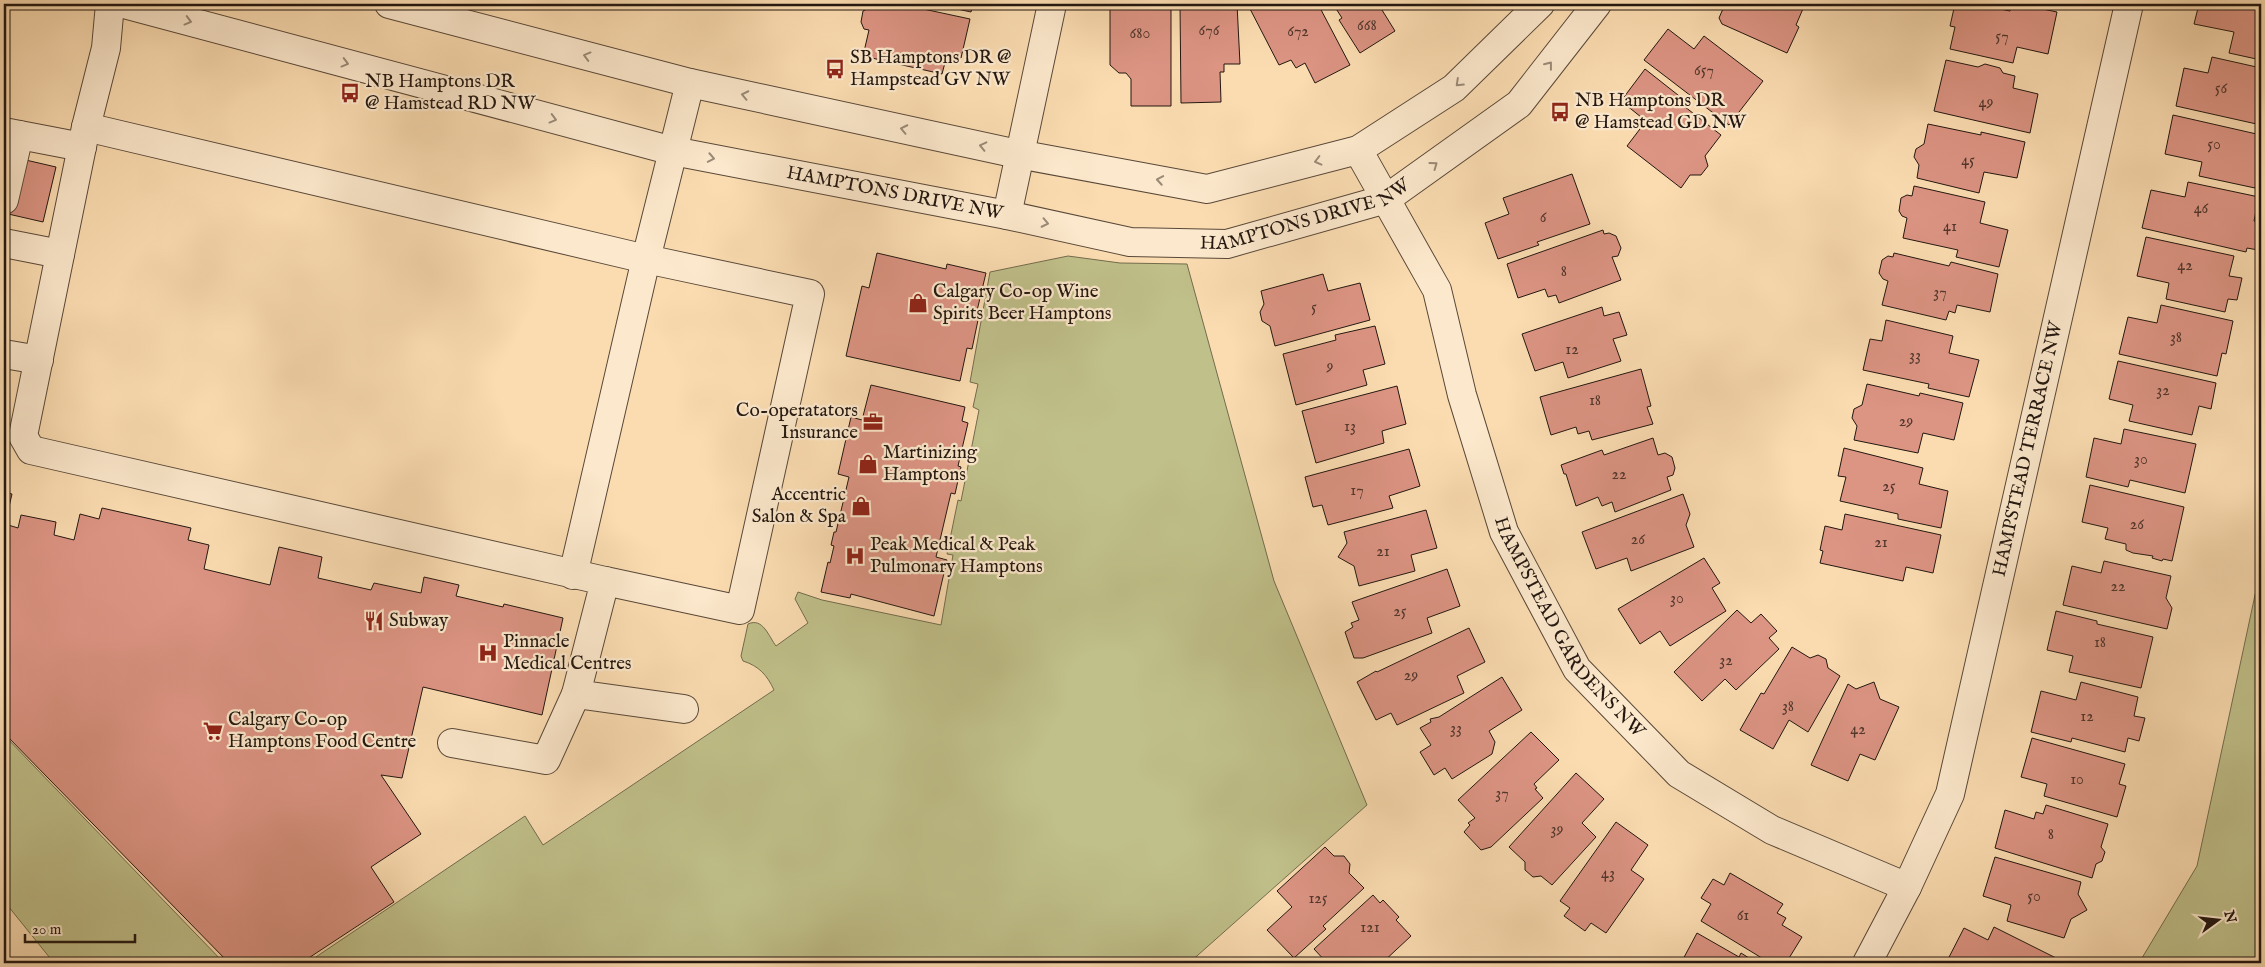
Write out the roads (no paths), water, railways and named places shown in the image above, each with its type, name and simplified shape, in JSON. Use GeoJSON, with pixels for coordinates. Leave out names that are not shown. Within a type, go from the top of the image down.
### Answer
{"type":"FeatureCollection","features":[{"type":"Feature","properties":{"kind":"street"},"geometry":{"type":"LineString","coordinates":[[4,200],[11,134],[84,137],[810,294],[740,610],[574,575],[31,450],[23,436],[84,137],[106,48],[110,4]]}},
{"type":"Feature","properties":{"kind":"street","name":"HAMPTONS DRIVE NW"},"geometry":{"type":"LineString","coordinates":[[124,4],[673,151],[1007,215],[1130,242],[1227,244],[1386,200],[1519,104],[1597,4]]}},
{"type":"Feature","properties":{"kind":"street"},"geometry":{"type":"LineString","coordinates":[[389,4],[690,82],[1018,154],[1207,189],[1358,150],[1454,88],[1540,4]]}},
{"type":"Feature","properties":{"kind":"street"},"geometry":{"type":"LineString","coordinates":[[1007,215],[1018,154],[1052,4]]}},
{"type":"Feature","properties":{"kind":"street","name":"HAMPSTEAD TERRACE NW"},"geometry":{"type":"LineString","coordinates":[[1907,887],[1950,794],[2129,4]]}},
{"type":"Feature","properties":{"kind":"street"},"geometry":{"type":"LineString","coordinates":[[574,575],[646,259],[690,82]]}},
{"type":"Feature","properties":{"kind":"street","name":"HAMPSTEAD GARDENS NW"},"geometry":{"type":"LineString","coordinates":[[1358,150],[1437,290],[1462,395],[1504,532],[1577,669],[1679,774],[1772,830],[1907,887]]}},
{"type":"Feature","properties":{"kind":"street"},"geometry":{"type":"LineString","coordinates":[[4,243],[60,254]]}},
{"type":"Feature","properties":{"kind":"street"},"geometry":{"type":"LineString","coordinates":[[4,354],[38,360]]}},
{"type":"Feature","properties":{"kind":"street"},"geometry":{"type":"LineString","coordinates":[[452,743],[546,760],[558,738],[576,694],[605,581]]}},
{"type":"Feature","properties":{"kind":"street"},"geometry":{"type":"LineString","coordinates":[[576,694],[684,709]]}},
{"type":"Feature","properties":{"kind":"street"},"geometry":{"type":"LineString","coordinates":[[1867,963],[1907,887]]}},
{"type":"Feature","properties":{"kind":"place","name":"SB Hamptons DR @ Hampstead GV NW"},"geometry":{"type":"Point","coordinates":[835,69]}},
{"type":"Feature","properties":{"kind":"place","name":"NB Hamptons DR @ Hamstead RD NW"},"geometry":{"type":"Point","coordinates":[350,93]}},
{"type":"Feature","properties":{"kind":"place","name":"NB Hamptons DR @ Hamstead GD NW"},"geometry":{"type":"Point","coordinates":[1560,112]}},
{"type":"Feature","properties":{"kind":"place","name":"Calgary Co-op Wine Spirits Beer Hamptons"},"geometry":{"type":"Point","coordinates":[918,303]}},
{"type":"Feature","properties":{"kind":"place","name":"Co-operatators Insurance"},"geometry":{"type":"Point","coordinates":[873,422]}},
{"type":"Feature","properties":{"kind":"place","name":"Martinizing Hamptons"},"geometry":{"type":"Point","coordinates":[868,464]}},
{"type":"Feature","properties":{"kind":"place","name":"Accentric Salon & Spa"},"geometry":{"type":"Point","coordinates":[861,506]}},
{"type":"Feature","properties":{"kind":"place","name":"Peak Medical & Peak Pulmonary Hamptons"},"geometry":{"type":"Point","coordinates":[855,556]}},
{"type":"Feature","properties":{"kind":"place","name":"Subway"},"geometry":{"type":"Point","coordinates":[374,621]}},
{"type":"Feature","properties":{"kind":"place","name":"Pinnacle Medical Centres"},"geometry":{"type":"Point","coordinates":[488,653]}},
{"type":"Feature","properties":{"kind":"place","name":"Calgary Co-op Hamptons Food Centre"},"geometry":{"type":"Point","coordinates":[213,731]}}]}
